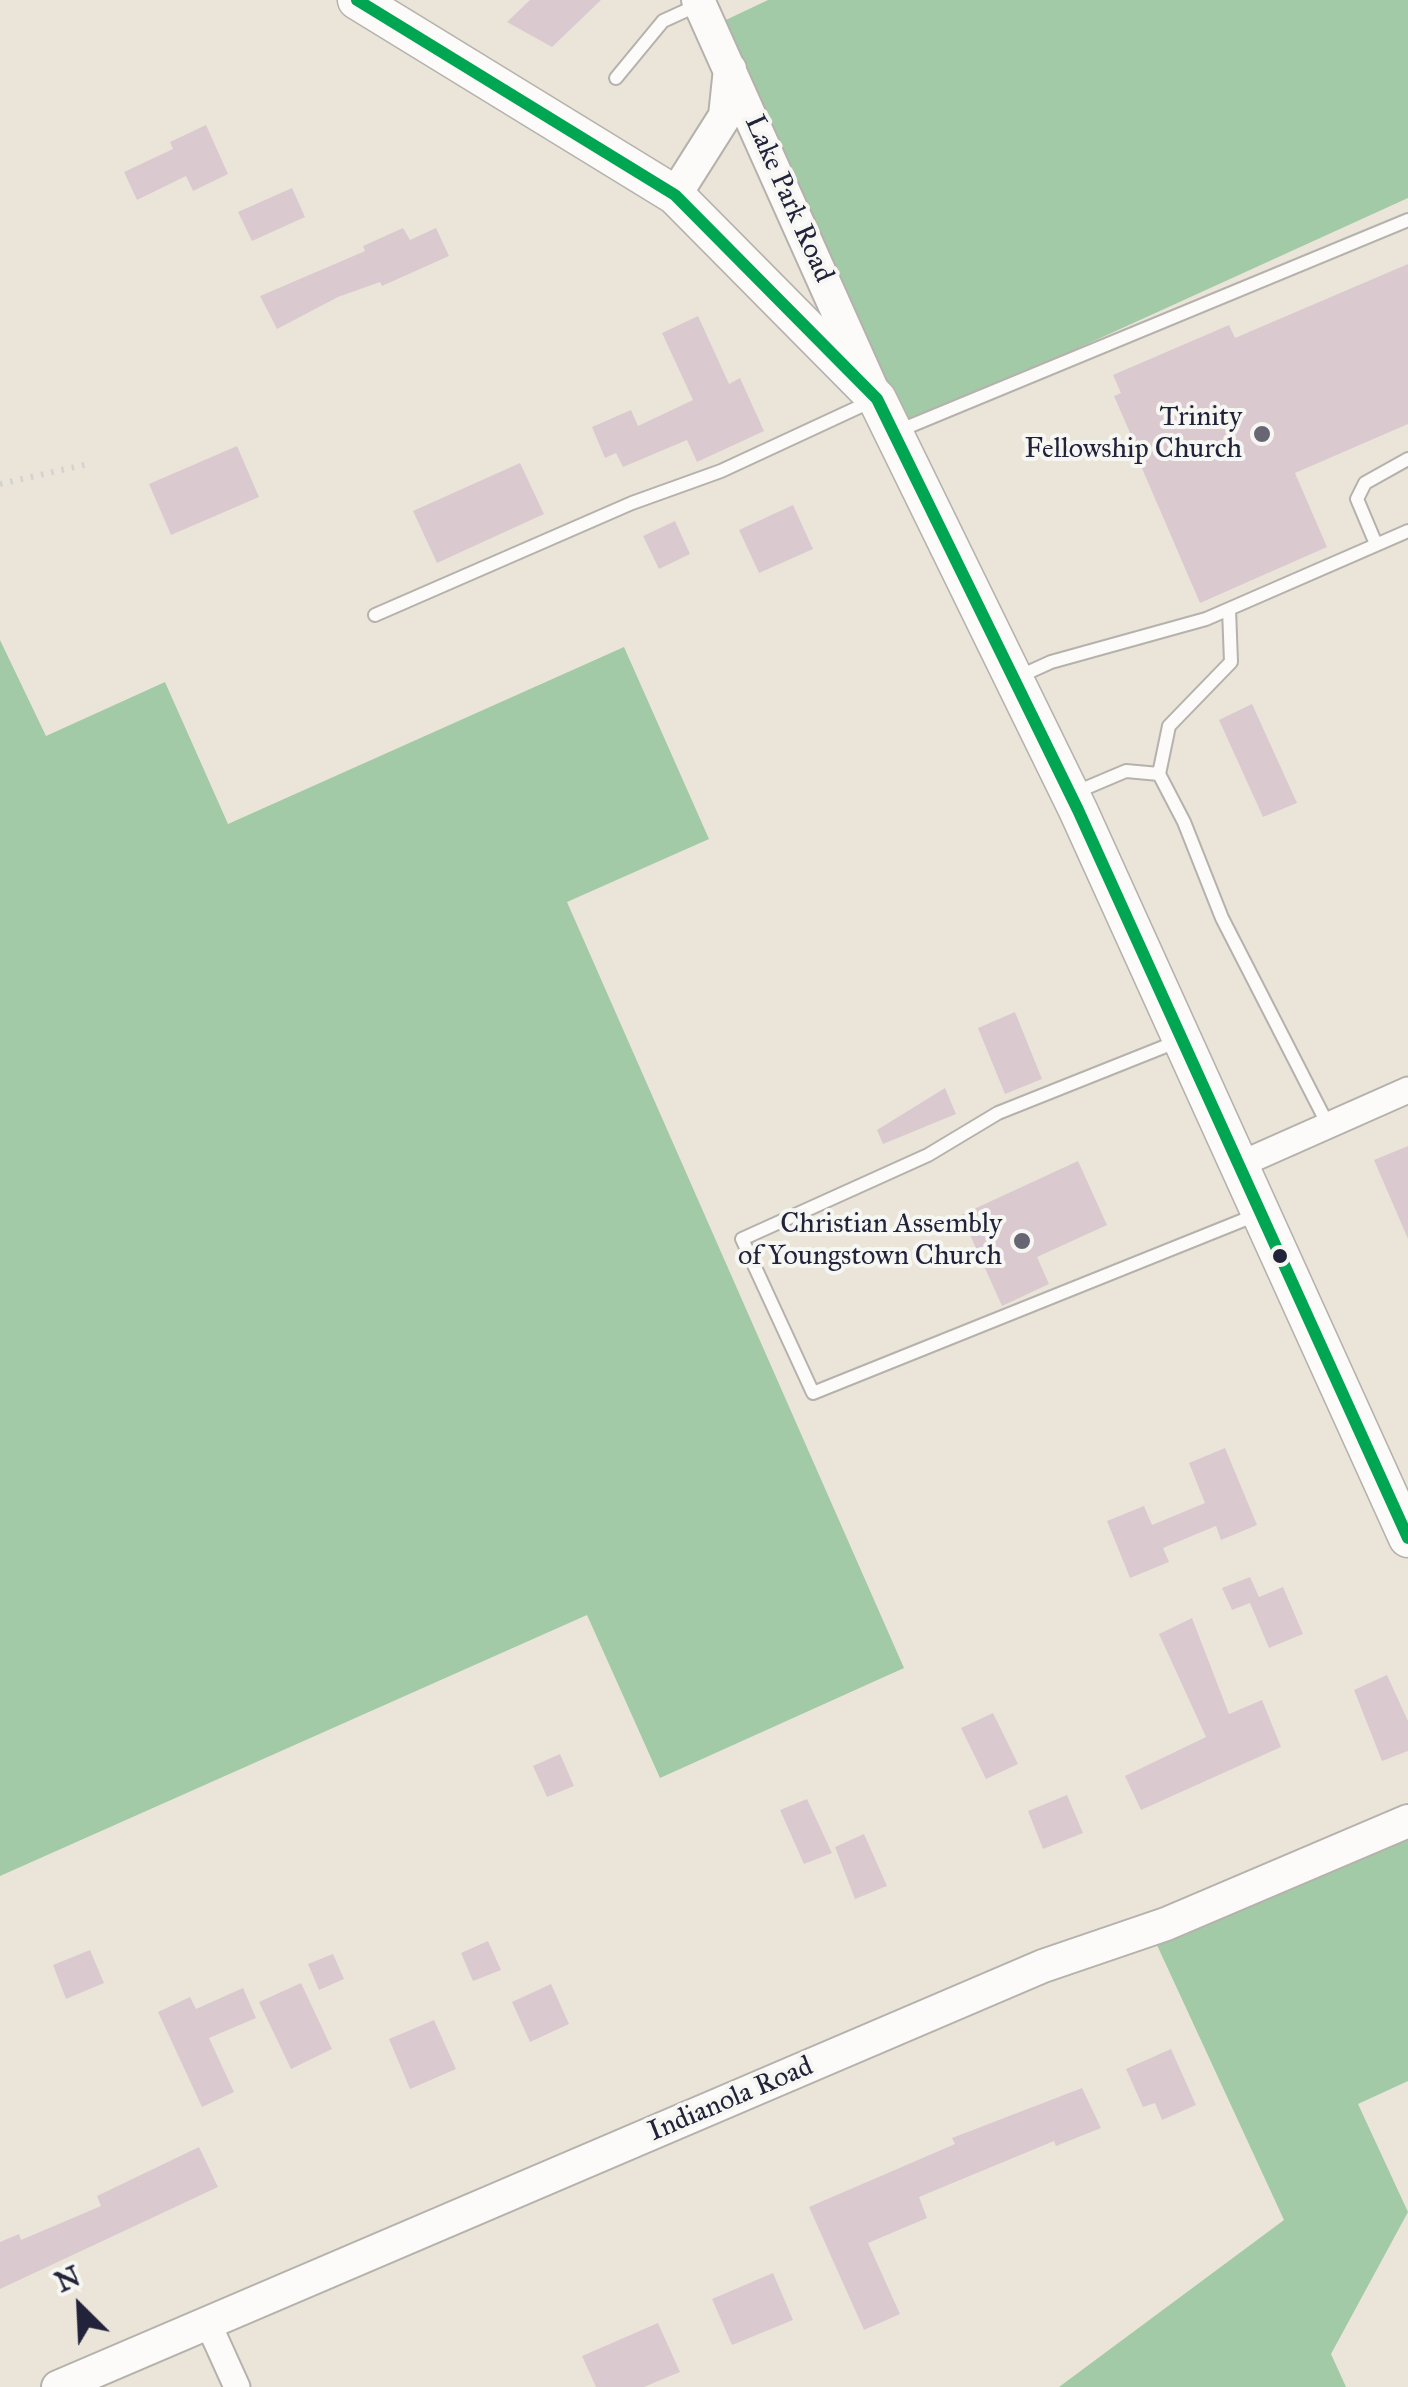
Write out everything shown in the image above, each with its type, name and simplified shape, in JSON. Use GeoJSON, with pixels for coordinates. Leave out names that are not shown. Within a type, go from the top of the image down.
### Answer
{"type":"FeatureCollection","features":[{"type":"Feature","properties":{"kind":"main road"},"geometry":{"type":"LineString","coordinates":[[357,0],[675,195],[876,399],[1071,795],[1408,1538]]}},
{"type":"Feature","properties":{"kind":"street","name":"Lake Park Road"},"geometry":{"type":"LineString","coordinates":[[699,2],[876,399]]}},
{"type":"Feature","properties":{"kind":"street"},"geometry":{"type":"LineString","coordinates":[[675,195],[725,116],[730,69]]}},
{"type":"Feature","properties":{"kind":"street"},"geometry":{"type":"LineString","coordinates":[[1241,1164],[1408,1090]]}},
{"type":"Feature","properties":{"kind":"street","name":"Indianola Road"},"geometry":{"type":"LineString","coordinates":[[58,2387],[1044,1966],[1166,1924],[1408,1821]]}},
{"type":"Feature","properties":{"kind":"street"},"geometry":{"type":"LineString","coordinates":[[208,2323],[237,2387]]}},
{"type":"Feature","properties":{"kind":"lane"},"geometry":{"type":"LineString","coordinates":[[616,78],[664,21],[699,2]]}},
{"type":"Feature","properties":{"kind":"lane"},"geometry":{"type":"LineString","coordinates":[[894,432],[1408,220]]}},
{"type":"Feature","properties":{"kind":"lane"},"geometry":{"type":"LineString","coordinates":[[375,614],[632,503],[721,471],[876,399]]}},
{"type":"Feature","properties":{"kind":"lane"},"geometry":{"type":"LineString","coordinates":[[1376,544],[1357,499],[1365,483],[1408,459]]}},
{"type":"Feature","properties":{"kind":"lane"},"geometry":{"type":"LineString","coordinates":[[1015,678],[1051,662],[1228,609],[1408,531]]}},
{"type":"Feature","properties":{"kind":"lane"},"geometry":{"type":"LineString","coordinates":[[1228,609],[1232,662],[1169,726],[1158,774],[1184,822],[1222,918],[1326,1124]]}},
{"type":"Feature","properties":{"kind":"lane"},"geometry":{"type":"LineString","coordinates":[[1071,795],[1097,780],[1126,772],[1158,774]]}},
{"type":"Feature","properties":{"kind":"lane"},"geometry":{"type":"LineString","coordinates":[[1184,1039],[998,1113],[928,1155],[742,1238],[813,1394],[1263,1212]]}},
{"type":"Feature","properties":{"kind":"path"},"geometry":{"type":"LineString","coordinates":[[0,484],[88,464]]}},
{"type":"Feature","properties":{"kind":"green space"},"geometry":{"type":"Polygon","coordinates":[[[768,0],[1408,0],[1408,198],[894,432],[711,27],[768,0]]]}},
{"type":"Feature","properties":{"kind":"green space"},"geometry":{"type":"Polygon","coordinates":[[[0,640],[46,736],[165,682],[228,824],[624,647],[709,839],[567,902],[904,1668],[660,1778],[587,1615],[0,1876],[0,640]]]}},
{"type":"Feature","properties":{"kind":"green space"},"geometry":{"type":"Polygon","coordinates":[[[1408,1821],[1408,2081],[1358,2104],[1408,2212],[1331,2354],[1346,2387],[1059,2387],[1284,2220],[1150,1930],[1408,1821]]]}},
{"type":"Feature","properties":{"kind":"building"},"geometry":{"type":"Polygon","coordinates":[[[530,0],[601,0],[552,47],[507,22],[530,0]]]}},
{"type":"Feature","properties":{"kind":"building"},"geometry":{"type":"Polygon","coordinates":[[[206,125],[228,174],[193,191],[186,176],[137,200],[124,172],[173,149],[170,142],[206,125]]]}},
{"type":"Feature","properties":{"kind":"building"},"geometry":{"type":"Polygon","coordinates":[[[292,188],[305,217],[252,241],[238,212],[292,188]]]}},
{"type":"Feature","properties":{"kind":"building"},"geometry":{"type":"Polygon","coordinates":[[[403,228],[410,240],[436,228],[449,256],[382,286],[380,282],[338,297],[277,329],[260,296],[365,251],[363,246],[403,228]]]}},
{"type":"Feature","properties":{"kind":"building","name":"Trinity Fellowship Church"},"geometry":{"type":"Polygon","coordinates":[[[1408,264],[1408,424],[1295,473],[1327,547],[1200,603],[1114,396],[1121,393],[1113,375],[1229,325],[1235,338],[1408,264]]]}},
{"type":"Feature","properties":{"kind":"building"},"geometry":{"type":"Polygon","coordinates":[[[698,316],[729,384],[740,378],[764,431],[697,462],[687,440],[623,467],[616,453],[605,458],[592,427],[631,410],[638,426],[693,400],[662,333],[698,316]]]}},
{"type":"Feature","properties":{"kind":"building"},"geometry":{"type":"Polygon","coordinates":[[[237,446],[259,497],[171,535],[149,484],[237,446]]]}},
{"type":"Feature","properties":{"kind":"building"},"geometry":{"type":"Polygon","coordinates":[[[520,463],[544,514],[437,563],[413,511],[520,463]]]}},
{"type":"Feature","properties":{"kind":"building"},"geometry":{"type":"Polygon","coordinates":[[[793,505],[813,549],[759,573],[739,530],[793,505]]]}},
{"type":"Feature","properties":{"kind":"building"},"geometry":{"type":"Polygon","coordinates":[[[675,521],[690,554],[659,569],[643,536],[675,521]]]}},
{"type":"Feature","properties":{"kind":"building"},"geometry":{"type":"Polygon","coordinates":[[[1252,704],[1297,803],[1263,817],[1219,720],[1252,704]]]}},
{"type":"Feature","properties":{"kind":"building"},"geometry":{"type":"Polygon","coordinates":[[[1015,1012],[1042,1079],[1005,1094],[978,1028],[1015,1012]]]}},
{"type":"Feature","properties":{"kind":"building"},"geometry":{"type":"Polygon","coordinates":[[[945,1088],[956,1114],[883,1144],[877,1130],[945,1088]]]}},
{"type":"Feature","properties":{"kind":"building"},"geometry":{"type":"Polygon","coordinates":[[[1408,1146],[1408,1239],[1374,1160],[1408,1146]]]}},
{"type":"Feature","properties":{"kind":"building","name":"Christian Assembly of Youngstown Church"},"geometry":{"type":"Polygon","coordinates":[[[1078,1161],[1107,1225],[1037,1257],[1049,1284],[1002,1306],[961,1215],[1078,1161]]]}},
{"type":"Feature","properties":{"kind":"building"},"geometry":{"type":"Polygon","coordinates":[[[1225,1448],[1257,1525],[1221,1540],[1216,1526],[1163,1548],[1169,1562],[1130,1578],[1107,1521],[1144,1506],[1152,1525],[1205,1503],[1189,1463],[1225,1448]]]}},
{"type":"Feature","properties":{"kind":"building"},"geometry":{"type":"Polygon","coordinates":[[[1250,1577],[1259,1597],[1283,1587],[1303,1634],[1269,1648],[1250,1603],[1232,1610],[1222,1588],[1250,1577]]]}},
{"type":"Feature","properties":{"kind":"building"},"geometry":{"type":"Polygon","coordinates":[[[1192,1618],[1229,1714],[1262,1700],[1281,1747],[1141,1810],[1125,1776],[1206,1737],[1159,1634],[1192,1618]]]}},
{"type":"Feature","properties":{"kind":"building"},"geometry":{"type":"Polygon","coordinates":[[[1387,1675],[1408,1721],[1408,1751],[1382,1761],[1354,1690],[1387,1675]]]}},
{"type":"Feature","properties":{"kind":"building"},"geometry":{"type":"Polygon","coordinates":[[[993,1713],[1018,1764],[986,1779],[961,1728],[993,1713]]]}},
{"type":"Feature","properties":{"kind":"building"},"geometry":{"type":"Polygon","coordinates":[[[560,1754],[574,1786],[547,1797],[533,1766],[560,1754]]]}},
{"type":"Feature","properties":{"kind":"building"},"geometry":{"type":"Polygon","coordinates":[[[1067,1795],[1083,1833],[1043,1849],[1028,1811],[1067,1795]]]}},
{"type":"Feature","properties":{"kind":"building"},"geometry":{"type":"Polygon","coordinates":[[[807,1799],[832,1853],[804,1864],[780,1810],[807,1799]]]}},
{"type":"Feature","properties":{"kind":"building"},"geometry":{"type":"Polygon","coordinates":[[[864,1834],[887,1886],[855,1899],[835,1847],[864,1834]]]}},
{"type":"Feature","properties":{"kind":"building"},"geometry":{"type":"Polygon","coordinates":[[[488,1941],[501,1970],[473,1981],[461,1953],[488,1941]]]}},
{"type":"Feature","properties":{"kind":"building"},"geometry":{"type":"Polygon","coordinates":[[[90,1950],[104,1983],[66,1999],[53,1965],[90,1950]]]}},
{"type":"Feature","properties":{"kind":"building"},"geometry":{"type":"Polygon","coordinates":[[[333,1954],[344,1979],[319,1990],[308,1964],[333,1954]]]}},
{"type":"Feature","properties":{"kind":"building"},"geometry":{"type":"Polygon","coordinates":[[[301,1983],[332,2049],[291,2069],[259,2002],[301,1983]]]}},
{"type":"Feature","properties":{"kind":"building"},"geometry":{"type":"Polygon","coordinates":[[[551,1984],[569,2024],[530,2042],[512,2002],[551,1984]]]}},
{"type":"Feature","properties":{"kind":"building"},"geometry":{"type":"Polygon","coordinates":[[[243,1988],[256,2018],[209,2038],[234,2092],[202,2107],[158,2012],[190,1997],[196,2009],[243,1988]]]}},
{"type":"Feature","properties":{"kind":"building"},"geometry":{"type":"Polygon","coordinates":[[[434,2020],[456,2069],[410,2089],[389,2039],[434,2020]]]}},
{"type":"Feature","properties":{"kind":"building"},"geometry":{"type":"Polygon","coordinates":[[[1171,2049],[1196,2105],[1162,2120],[1155,2103],[1143,2107],[1126,2069],[1171,2049]]]}},
{"type":"Feature","properties":{"kind":"building"},"geometry":{"type":"Polygon","coordinates":[[[1082,2088],[1101,2128],[1056,2146],[1054,2141],[919,2197],[927,2218],[868,2243],[900,2314],[864,2330],[809,2207],[955,2144],[952,2138],[1082,2088]]]}},
{"type":"Feature","properties":{"kind":"building"},"geometry":{"type":"Polygon","coordinates":[[[199,2147],[218,2187],[0,2289],[0,2242],[19,2234],[21,2240],[101,2206],[97,2196],[199,2147]]]}},
{"type":"Feature","properties":{"kind":"building"},"geometry":{"type":"Polygon","coordinates":[[[773,2273],[793,2320],[732,2345],[712,2299],[773,2273]]]}},
{"type":"Feature","properties":{"kind":"building"},"geometry":{"type":"Polygon","coordinates":[[[658,2323],[680,2372],[644,2387],[596,2387],[582,2356],[658,2323]]]}},
{"type":"Feature","properties":{"kind":"transit line"},"geometry":{"type":"LineString","coordinates":[[357,0],[675,195],[877,399],[1078,810],[1408,1538]]}},
{"type":"Feature","properties":{"kind":"place","name":"Trinity Fellowship Church"},"geometry":{"type":"Point","coordinates":[1262,434]}},
{"type":"Feature","properties":{"kind":"place","name":"Christian Assembly of Youngstown Church"},"geometry":{"type":"Point","coordinates":[1022,1241]}}]}
